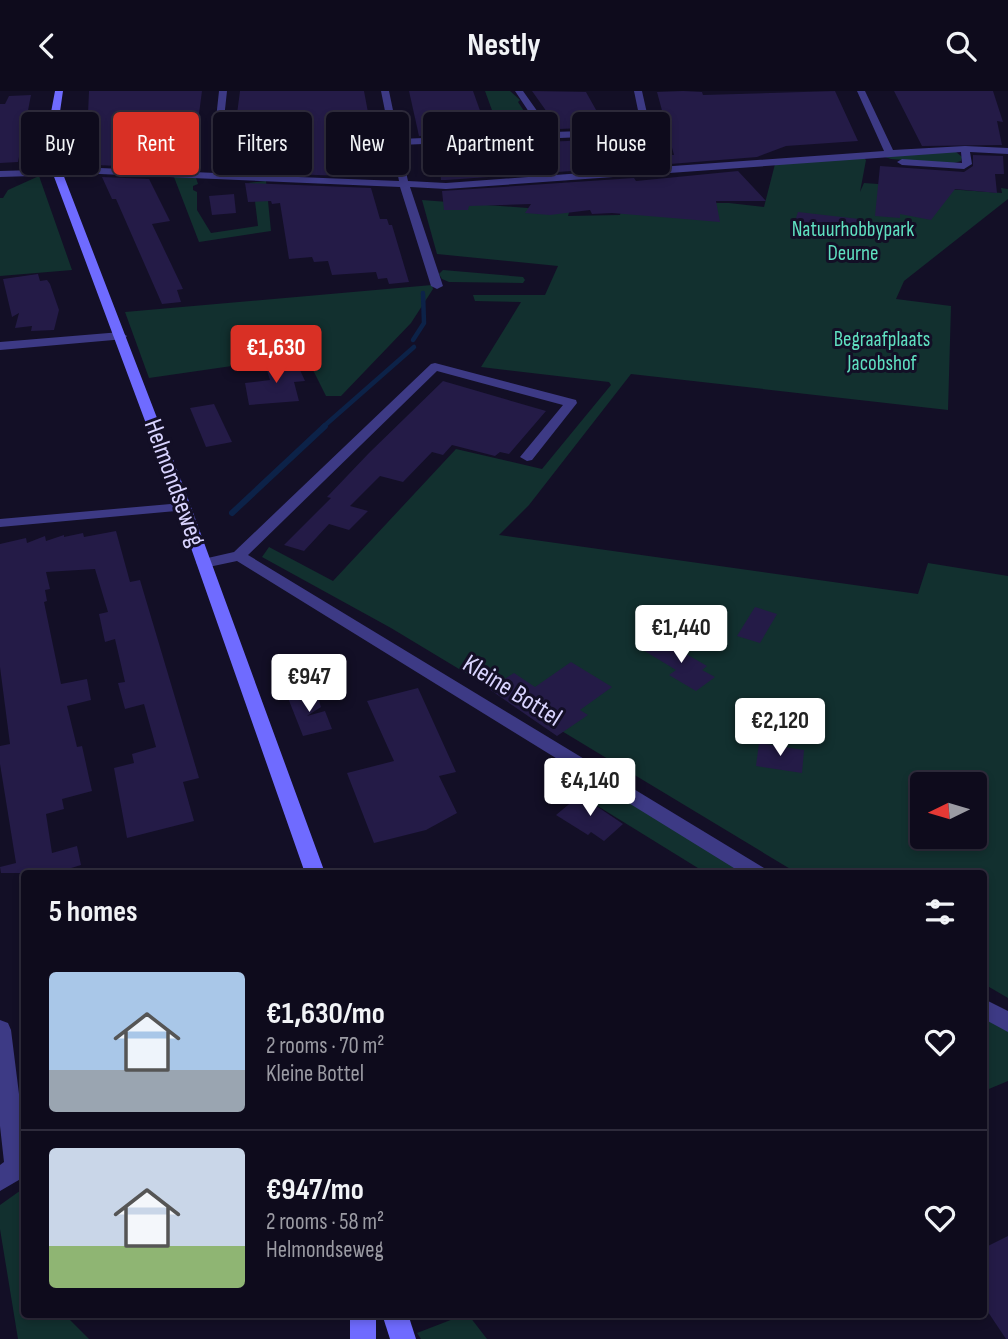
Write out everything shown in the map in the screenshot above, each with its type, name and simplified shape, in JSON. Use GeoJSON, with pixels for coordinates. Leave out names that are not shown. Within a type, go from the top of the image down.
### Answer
{"type":"FeatureCollection","features":[{"type":"Feature","properties":{"kind":"street","name":"Helmondseweg"},"geometry":{"type":"LineString","coordinates":[[56,112],[59,91]]}},
{"type":"Feature","properties":{"kind":"street"},"geometry":{"type":"LineString","coordinates":[[221,176],[219,128],[223,91]]}},
{"type":"Feature","properties":{"kind":"street"},"geometry":{"type":"LineString","coordinates":[[385,91],[390,112]]}},
{"type":"Feature","properties":{"kind":"street"},"geometry":{"type":"LineString","coordinates":[[519,91],[534,112]]}},
{"type":"Feature","properties":{"kind":"street"},"geometry":{"type":"LineString","coordinates":[[638,91],[642,112]]}},
{"type":"Feature","properties":{"kind":"street"},"geometry":{"type":"LineString","coordinates":[[861,91],[890,153]]}},
{"type":"Feature","properties":{"kind":"street"},"geometry":{"type":"LineString","coordinates":[[874,155],[886,160],[964,166],[967,164],[965,149]]}},
{"type":"Feature","properties":{"kind":"street"},"geometry":{"type":"LineString","coordinates":[[670,171],[890,153],[965,149],[1008,151]]}},
{"type":"Feature","properties":{"kind":"street"},"geometry":{"type":"LineString","coordinates":[[99,172],[404,184],[503,183],[614,175]]}},
{"type":"Feature","properties":{"kind":"street"},"geometry":{"type":"LineString","coordinates":[[0,174],[21,173]]}},
{"type":"Feature","properties":{"kind":"street","name":"Helmondseweg"},"geometry":{"type":"LineString","coordinates":[[59,175],[121,337],[314,870]]}},
{"type":"Feature","properties":{"kind":"street"},"geometry":{"type":"LineString","coordinates":[[402,175],[437,286]]}},
{"type":"Feature","properties":{"kind":"street"},"geometry":{"type":"LineString","coordinates":[[0,347],[121,337]]}},
{"type":"Feature","properties":{"kind":"street"},"geometry":{"type":"LineString","coordinates":[[204,563],[239,556],[435,367],[571,403],[527,457]]}},
{"type":"Feature","properties":{"kind":"street"},"geometry":{"type":"LineString","coordinates":[[0,523],[183,507]]}},
{"type":"Feature","properties":{"kind":"street","name":"Kleine Bottel"},"geometry":{"type":"LineString","coordinates":[[239,556],[752,870]]}},
{"type":"Feature","properties":{"kind":"street"},"geometry":{"type":"LineString","coordinates":[[987,1010],[1008,1023]]}},
{"type":"Feature","properties":{"kind":"street"},"geometry":{"type":"LineString","coordinates":[[0,1030],[14,1170]]}},
{"type":"Feature","properties":{"kind":"street"},"geometry":{"type":"LineString","coordinates":[[363,1318],[363,1339]]}},
{"type":"Feature","properties":{"kind":"street"},"geometry":{"type":"LineString","coordinates":[[397,1318],[402,1339]]}},
{"type":"Feature","properties":{"kind":"green space"},"geometry":{"type":"Polygon","coordinates":[[[485,91],[510,91],[520,100],[518,102],[526,112],[493,112],[485,91]]]}},
{"type":"Feature","properties":{"kind":"green space"},"geometry":{"type":"Polygon","coordinates":[[[955,151],[962,157],[961,161],[951,164],[882,156],[955,151]]]}},
{"type":"Feature","properties":{"kind":"green space"},"geometry":{"type":"Polygon","coordinates":[[[863,157],[866,160],[860,192],[864,183],[1002,193],[1001,188],[1008,189],[1008,199],[904,281],[896,299],[951,306],[948,410],[631,374],[529,505],[499,535],[918,594],[928,563],[1008,576],[1008,998],[987,986],[987,870],[792,870],[391,628],[262,557],[269,547],[333,581],[456,449],[542,469],[611,385],[609,382],[481,367],[521,302],[475,301],[473,295],[545,295],[558,266],[437,254],[422,200],[554,210],[571,205],[568,216],[620,215],[624,203],[729,203],[764,207],[775,164],[863,157]]]}},
{"type":"Feature","properties":{"kind":"green space"},"geometry":{"type":"Polygon","coordinates":[[[39,176],[72,270],[0,276],[0,198],[3,198],[8,190],[39,176]]]}},
{"type":"Feature","properties":{"kind":"green space"},"geometry":{"type":"Polygon","coordinates":[[[174,177],[196,178],[198,184],[193,186],[193,190],[197,192],[197,210],[211,233],[258,226],[253,185],[248,183],[266,181],[271,231],[199,242],[174,177]]]}},
{"type":"Feature","properties":{"kind":"green space"},"geometry":{"type":"Polygon","coordinates":[[[443,270],[523,277],[525,280],[523,283],[449,282],[439,274],[443,270]]]}},
{"type":"Feature","properties":{"kind":"green space"},"geometry":{"type":"Polygon","coordinates":[[[432,285],[433,289],[411,323],[341,396],[326,396],[308,360],[274,360],[149,378],[125,312],[432,285]]]}},
{"type":"Feature","properties":{"kind":"green space"},"geometry":{"type":"Polygon","coordinates":[[[581,763],[755,870],[701,870],[562,784],[565,775],[581,763]]]}},
{"type":"Feature","properties":{"kind":"green space"},"geometry":{"type":"Polygon","coordinates":[[[987,1014],[1008,1029],[1008,1081],[987,1090],[987,1014]]]}},
{"type":"Feature","properties":{"kind":"green space"},"geometry":{"type":"Polygon","coordinates":[[[21,1190],[21,1318],[68,1318],[89,1339],[18,1339],[0,1229],[0,1205],[21,1190]]]}},
{"type":"Feature","properties":{"kind":"green space"},"geometry":{"type":"Polygon","coordinates":[[[456,1318],[471,1318],[487,1339],[421,1339],[417,1333],[456,1318]]]}},
{"type":"Feature","properties":{"kind":"building"},"geometry":{"type":"Polygon","coordinates":[[[89,91],[202,91],[199,114],[113,112],[113,166],[99,165],[99,112],[88,112],[89,91]]]}},
{"type":"Feature","properties":{"kind":"building"},"geometry":{"type":"Polygon","coordinates":[[[240,91],[364,91],[368,112],[326,112],[326,175],[375,176],[312,175],[312,112],[237,112],[240,91]]]}},
{"type":"Feature","properties":{"kind":"building"},"geometry":{"type":"Polygon","coordinates":[[[409,91],[473,91],[480,112],[423,112],[423,136],[419,136],[409,91]]]}},
{"type":"Feature","properties":{"kind":"building"},"geometry":{"type":"Polygon","coordinates":[[[532,91],[586,92],[597,112],[572,112],[572,128],[559,129],[558,112],[547,112],[532,91]]]}},
{"type":"Feature","properties":{"kind":"building"},"geometry":{"type":"Polygon","coordinates":[[[835,91],[858,141],[786,146],[757,157],[670,164],[670,155],[674,155],[670,140],[670,112],[662,112],[657,92],[702,92],[703,95],[835,91]]]}},
{"type":"Feature","properties":{"kind":"building"},"geometry":{"type":"Polygon","coordinates":[[[894,91],[993,91],[1003,122],[997,121],[1002,145],[922,146],[894,91]]]}},
{"type":"Feature","properties":{"kind":"building"},"geometry":{"type":"Polygon","coordinates":[[[31,95],[28,112],[21,112],[18,162],[0,163],[0,104],[5,104],[9,96],[31,95]]]}},
{"type":"Feature","properties":{"kind":"building"},"geometry":{"type":"Polygon","coordinates":[[[572,140],[572,171],[558,172],[558,141],[572,140]]]}},
{"type":"Feature","properties":{"kind":"building"},"geometry":{"type":"Polygon","coordinates":[[[973,155],[1003,156],[1004,174],[995,174],[997,193],[955,189],[931,220],[900,214],[900,218],[875,216],[880,166],[964,172],[973,166],[973,155]]]}},
{"type":"Feature","properties":{"kind":"building"},"geometry":{"type":"Polygon","coordinates":[[[738,171],[766,201],[716,201],[720,222],[612,213],[592,214],[590,210],[550,215],[525,213],[531,204],[469,206],[468,210],[444,210],[442,191],[634,178],[636,181],[738,171]]]}},
{"type":"Feature","properties":{"kind":"building"},"geometry":{"type":"Polygon","coordinates":[[[440,175],[513,175],[441,180],[440,175]]]}},
{"type":"Feature","properties":{"kind":"building"},"geometry":{"type":"Polygon","coordinates":[[[102,177],[149,179],[170,221],[152,224],[183,289],[177,290],[181,302],[162,304],[116,199],[112,199],[102,177]]]}},
{"type":"Feature","properties":{"kind":"building"},"geometry":{"type":"Polygon","coordinates":[[[245,183],[371,188],[380,219],[387,219],[389,225],[392,225],[409,282],[389,284],[387,278],[378,279],[376,272],[332,275],[328,261],[314,262],[312,257],[289,259],[280,203],[248,202],[245,183]]]}},
{"type":"Feature","properties":{"kind":"building"},"geometry":{"type":"Polygon","coordinates":[[[234,194],[236,213],[212,215],[209,196],[234,194]]]}},
{"type":"Feature","properties":{"kind":"building"},"geometry":{"type":"Polygon","coordinates":[[[798,212],[859,219],[858,236],[792,230],[798,212]]]}},
{"type":"Feature","properties":{"kind":"building"},"geometry":{"type":"Polygon","coordinates":[[[38,274],[40,281],[47,280],[50,284],[59,310],[54,330],[31,331],[32,326],[15,328],[19,313],[12,317],[3,279],[38,274]]]}},
{"type":"Feature","properties":{"kind":"building"},"geometry":{"type":"Polygon","coordinates":[[[296,361],[305,381],[294,382],[299,401],[249,405],[245,383],[270,380],[265,364],[296,361]]]}},
{"type":"Feature","properties":{"kind":"building"},"geometry":{"type":"Polygon","coordinates":[[[443,381],[546,411],[509,454],[500,452],[495,456],[452,445],[443,455],[432,452],[403,482],[380,476],[350,506],[368,511],[349,530],[329,524],[304,551],[284,545],[331,498],[327,497],[369,453],[443,381]]]}},
{"type":"Feature","properties":{"kind":"building"},"geometry":{"type":"Polygon","coordinates":[[[214,404],[232,442],[206,447],[190,408],[214,404]]]}},
{"type":"Feature","properties":{"kind":"building"},"geometry":{"type":"Polygon","coordinates":[[[116,531],[130,582],[140,580],[199,778],[183,782],[194,821],[127,838],[114,768],[134,763],[132,754],[156,747],[144,704],[125,709],[118,683],[125,682],[115,639],[105,642],[99,614],[108,612],[95,569],[46,572],[50,589],[45,590],[47,601],[44,602],[61,684],[87,679],[91,700],[67,706],[77,747],[82,746],[92,791],[62,799],[64,809],[46,814],[52,853],[77,846],[81,865],[68,870],[21,870],[21,873],[1,873],[0,867],[16,863],[0,764],[0,746],[10,744],[0,667],[0,544],[26,538],[27,543],[45,536],[46,541],[83,533],[84,537],[116,531]]]}},
{"type":"Feature","properties":{"kind":"building"},"geometry":{"type":"Polygon","coordinates":[[[755,607],[777,614],[760,643],[737,636],[755,607]]]}},
{"type":"Feature","properties":{"kind":"building"},"geometry":{"type":"Polygon","coordinates":[[[660,639],[707,666],[702,670],[715,677],[696,691],[669,675],[676,670],[643,650],[660,639]]]}},
{"type":"Feature","properties":{"kind":"building"},"geometry":{"type":"Polygon","coordinates":[[[571,662],[612,687],[580,710],[588,715],[557,736],[489,689],[514,673],[535,687],[571,662]]]}},
{"type":"Feature","properties":{"kind":"building"},"geometry":{"type":"Polygon","coordinates":[[[418,688],[456,772],[439,776],[457,813],[426,830],[374,843],[347,773],[394,761],[367,701],[418,688]]]}},
{"type":"Feature","properties":{"kind":"building"},"geometry":{"type":"Polygon","coordinates":[[[316,691],[321,707],[307,716],[325,711],[332,729],[303,736],[288,698],[316,691]]]}},
{"type":"Feature","properties":{"kind":"building"},"geometry":{"type":"Polygon","coordinates":[[[759,743],[804,750],[802,773],[756,766],[759,743]]]}},
{"type":"Feature","properties":{"kind":"building"},"geometry":{"type":"Polygon","coordinates":[[[580,795],[623,824],[604,841],[591,832],[588,835],[556,815],[580,795]]]}},
{"type":"Feature","properties":{"kind":"building"},"geometry":{"type":"Polygon","coordinates":[[[1008,1236],[1008,1339],[987,1310],[987,1246],[1008,1236]]]}},
{"type":"Feature","properties":{"kind":"waterway"},"geometry":{"type":"LineString","coordinates":[[413,340],[424,323],[423,293]]}},
{"type":"Feature","properties":{"kind":"waterway"},"geometry":{"type":"LineString","coordinates":[[323,427],[414,347]]}},
{"type":"Feature","properties":{"kind":"waterway"},"geometry":{"type":"LineString","coordinates":[[232,513],[325,426]]}},
{"type":"Feature","properties":{"kind":"park label","name":"Natuurhobbypark Deurne"},"geometry":{"type":"Point","coordinates":[853,241]}},
{"type":"Feature","properties":{"kind":"park label","name":"Begraafplaats Jacobshof"},"geometry":{"type":"Point","coordinates":[882,351]}}]}
